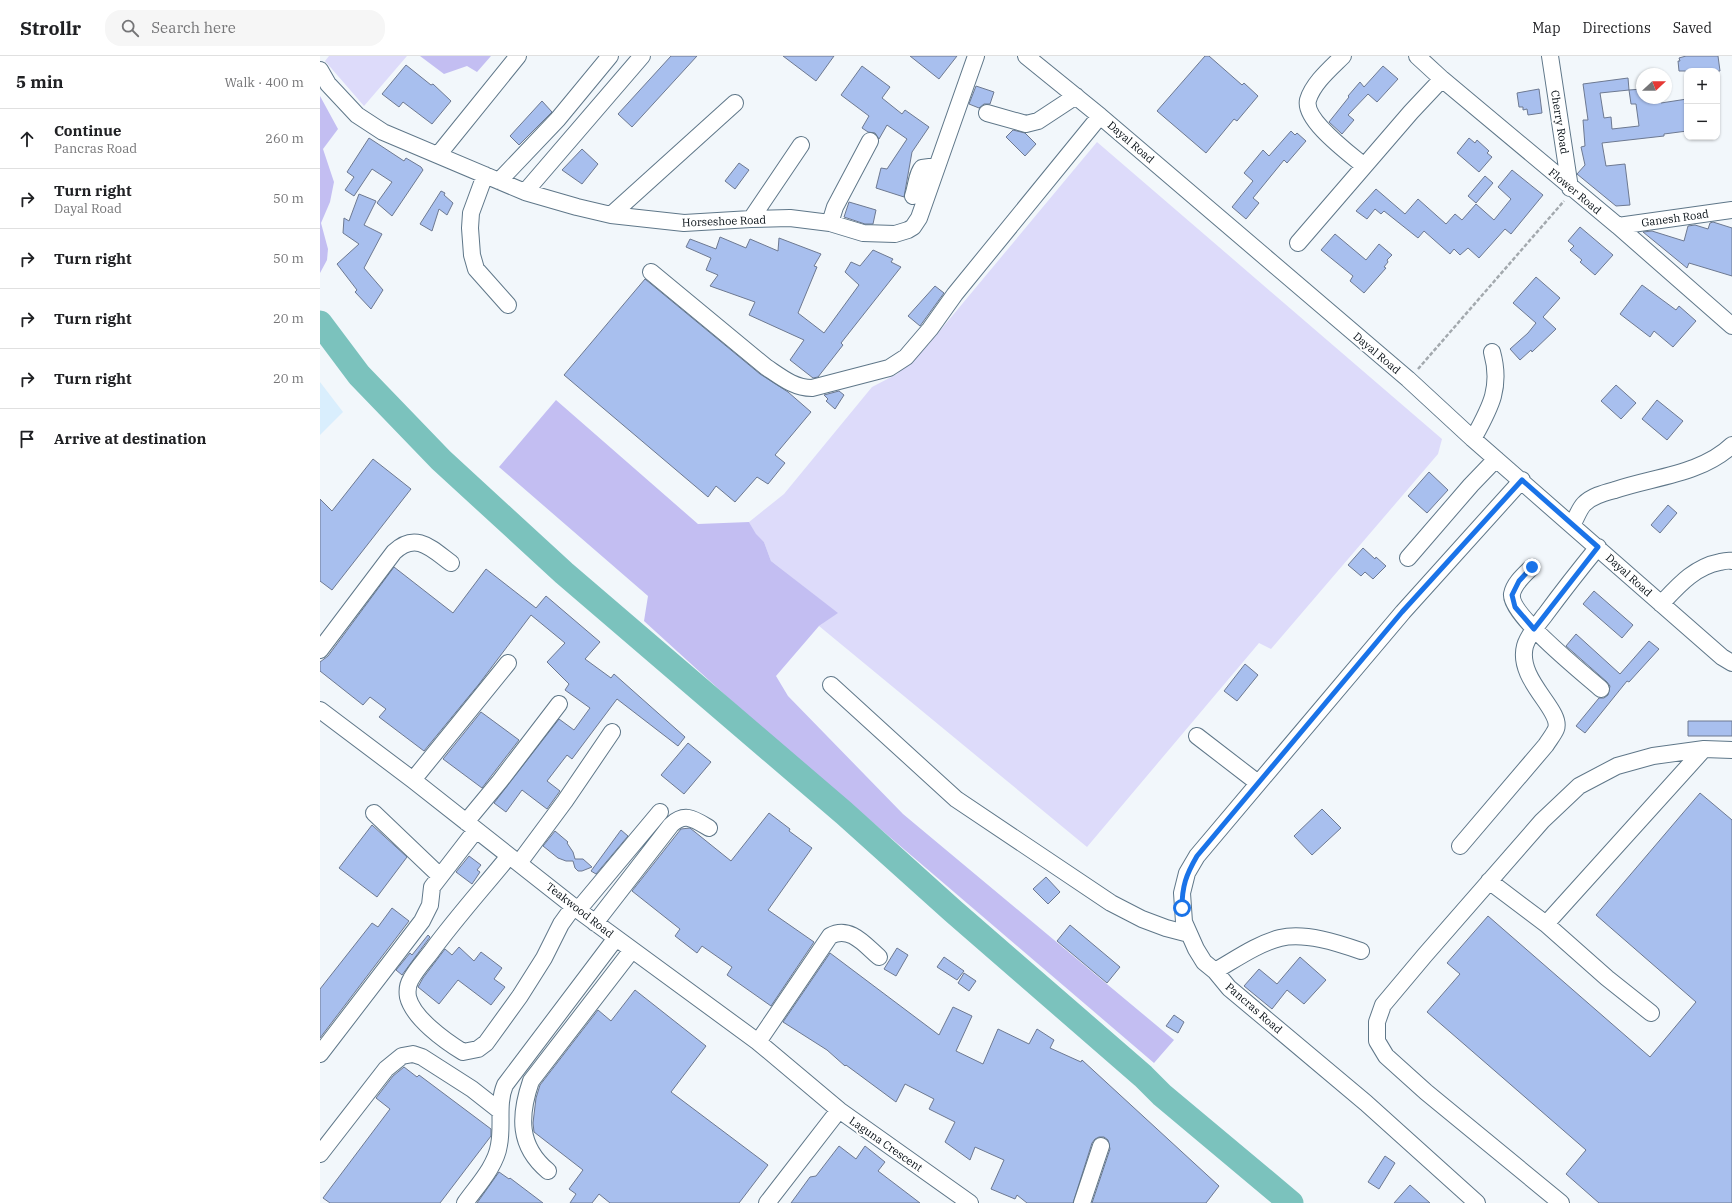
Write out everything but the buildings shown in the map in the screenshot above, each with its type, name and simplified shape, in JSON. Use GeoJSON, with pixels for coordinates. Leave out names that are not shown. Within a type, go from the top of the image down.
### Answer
{"type":"FeatureCollection","features":[{"type":"Feature","properties":{"kind":"street"},"geometry":{"type":"LineString","coordinates":[[438,155],[518,56]]}},
{"type":"Feature","properties":{"kind":"street"},"geometry":{"type":"LineString","coordinates":[[508,305],[476,269],[472,256],[470,228],[471,213],[492,178],[558,119],[610,56]]}},
{"type":"Feature","properties":{"kind":"street"},"geometry":{"type":"LineString","coordinates":[[525,192],[642,56]]}},
{"type":"Feature","properties":{"kind":"street","name":"Horseshoe Road"},"geometry":{"type":"LineString","coordinates":[[320,70],[328,84],[357,115],[383,132],[525,192],[570,205],[611,215],[684,223],[790,218],[830,224],[863,233],[895,234],[913,227],[919,218],[976,56]]}},
{"type":"Feature","properties":{"kind":"street","name":"Dayal Road"},"geometry":{"type":"LineString","coordinates":[[1026,56],[1100,116],[1408,379],[1473,439],[1522,480],[1729,663]]}},
{"type":"Feature","properties":{"kind":"street"},"geometry":{"type":"LineString","coordinates":[[1343,56],[1313,88],[1308,101],[1309,109],[1313,119],[1331,138],[1364,166]]}},
{"type":"Feature","properties":{"kind":"street","name":"Flower Road"},"geometry":{"type":"LineString","coordinates":[[1418,56],[1442,79],[1570,188],[1618,226],[1732,326]]}},
{"type":"Feature","properties":{"kind":"street","name":"Cherry Road"},"geometry":{"type":"LineString","coordinates":[[1550,56],[1570,188]]}},
{"type":"Feature","properties":{"kind":"street"},"geometry":{"type":"LineString","coordinates":[[1298,242],[1411,112],[1442,79]]}},
{"type":"Feature","properties":{"kind":"street"},"geometry":{"type":"LineString","coordinates":[[987,113],[1026,124],[1038,121],[1076,96]]}},
{"type":"Feature","properties":{"kind":"street"},"geometry":{"type":"LineString","coordinates":[[611,215],[735,103]]}},
{"type":"Feature","properties":{"kind":"street"},"geometry":{"type":"LineString","coordinates":[[651,272],[766,367],[785,380],[801,388],[812,388],[889,368],[906,357],[930,329],[955,294],[1100,116]]}},
{"type":"Feature","properties":{"kind":"street"},"geometry":{"type":"LineString","coordinates":[[830,224],[835,207],[870,141]]}},
{"type":"Feature","properties":{"kind":"street"},"geometry":{"type":"LineString","coordinates":[[751,219],[801,145]]}},
{"type":"Feature","properties":{"kind":"street"},"geometry":{"type":"LineString","coordinates":[[913,196],[918,180],[918,172],[922,168],[937,166]]}},
{"type":"Feature","properties":{"kind":"street","name":"Ganesh Road"},"geometry":{"type":"LineString","coordinates":[[1618,226],[1732,210]]}},
{"type":"Feature","properties":{"kind":"street"},"geometry":{"type":"LineString","coordinates":[[1473,439],[1486,416],[1496,384],[1497,369],[1492,352]]}},
{"type":"Feature","properties":{"kind":"street"},"geometry":{"type":"LineString","coordinates":[[1572,525],[1583,505],[1589,500],[1621,488],[1713,460],[1732,445]]}},
{"type":"Feature","properties":{"kind":"street"},"geometry":{"type":"LineString","coordinates":[[1408,558],[1471,485],[1496,459]]}},
{"type":"Feature","properties":{"kind":"street","name":"Pancras Road"},"geometry":{"type":"LineString","coordinates":[[1476,1203],[1366,1103],[1229,988],[1215,971],[1204,962],[1196,949],[1184,922],[1182,893],[1187,873],[1197,856],[1402,612],[1522,480]]}},
{"type":"Feature","properties":{"kind":"street"},"geometry":{"type":"LineString","coordinates":[[320,650],[400,546],[412,542],[425,544],[452,563]]}},
{"type":"Feature","properties":{"kind":"street"},"geometry":{"type":"LineString","coordinates":[[1460,846],[1546,745],[1556,729],[1557,721],[1554,714],[1536,689],[1525,665],[1525,645],[1534,629],[1598,547]]}},
{"type":"Feature","properties":{"kind":"street"},"geometry":{"type":"LineString","coordinates":[[1661,604],[1680,583],[1695,572],[1710,564],[1728,560],[1732,561]]}},
{"type":"Feature","properties":{"kind":"street"},"geometry":{"type":"LineString","coordinates":[[1532,567],[1519,581],[1512,595],[1515,607],[1534,629],[1601,689]]}},
{"type":"Feature","properties":{"kind":"street"},"geometry":{"type":"LineString","coordinates":[[413,780],[508,662]]}},
{"type":"Feature","properties":{"kind":"street"},"geometry":{"type":"LineString","coordinates":[[831,685],[956,800],[1111,903],[1142,919],[1166,928],[1189,934]]}},
{"type":"Feature","properties":{"kind":"street"},"geometry":{"type":"LineString","coordinates":[[320,1054],[422,921],[430,905],[432,887],[500,782],[559,704]]}},
{"type":"Feature","properties":{"kind":"street","name":"Teakwood Road"},"geometry":{"type":"LineString","coordinates":[[320,710],[413,780],[595,923],[758,1042],[839,1110]]}},
{"type":"Feature","properties":{"kind":"street"},"geometry":{"type":"LineString","coordinates":[[612,732],[565,801],[441,938],[411,979],[408,988],[408,996],[411,1006],[418,1015],[446,1041],[463,1052],[478,1049],[486,1043],[520,996],[544,958],[562,924],[660,812]]}},
{"type":"Feature","properties":{"kind":"street"},"geometry":{"type":"LineString","coordinates":[[1197,736],[1258,783]]}},
{"type":"Feature","properties":{"kind":"street"},"geometry":{"type":"LineString","coordinates":[[1546,924],[1704,749]]}},
{"type":"Feature","properties":{"kind":"street"},"geometry":{"type":"LineString","coordinates":[[1561,1203],[1426,1092],[1386,1056],[1377,1041],[1376,1022],[1383,1005],[1489,881],[1542,821],[1579,786],[1617,766],[1653,756],[1704,749],[1732,750]]}},
{"type":"Feature","properties":{"kind":"street"},"geometry":{"type":"LineString","coordinates":[[374,813],[440,876]]}},
{"type":"Feature","properties":{"kind":"street"},"geometry":{"type":"LineString","coordinates":[[595,923],[670,825],[677,819],[683,817],[695,819],[709,828]]}},
{"type":"Feature","properties":{"kind":"street"},"geometry":{"type":"LineString","coordinates":[[1489,881],[1546,924],[1607,978],[1651,1012]]}},
{"type":"Feature","properties":{"kind":"street"},"geometry":{"type":"LineString","coordinates":[[758,1042],[830,936],[836,932],[845,932],[858,939],[879,957]]}},
{"type":"Feature","properties":{"kind":"street"},"geometry":{"type":"LineString","coordinates":[[1215,971],[1248,951],[1281,938],[1295,936],[1333,941],[1361,952]]}},
{"type":"Feature","properties":{"kind":"street"},"geometry":{"type":"LineString","coordinates":[[465,1203],[492,1163],[497,1152],[499,1146],[502,1092],[508,1079],[616,938]]}},
{"type":"Feature","properties":{"kind":"street"},"geometry":{"type":"LineString","coordinates":[[548,1171],[533,1155],[526,1140],[523,1128],[524,1106],[531,1081],[632,950]]}},
{"type":"Feature","properties":{"kind":"street"},"geometry":{"type":"LineString","coordinates":[[320,1154],[386,1069],[402,1056],[413,1054],[422,1057],[472,1089],[500,1111]]}},
{"type":"Feature","properties":{"kind":"street","name":"Laguna Crescent"},"geometry":{"type":"LineString","coordinates":[[767,1203],[839,1110],[970,1203]]}},
{"type":"Feature","properties":{"kind":"street"},"geometry":{"type":"LineString","coordinates":[[1082,1203],[1101,1146]]}},
{"type":"Feature","properties":{"kind":"path"},"geometry":{"type":"LineString","coordinates":[[1408,379],[1563,202],[1570,188]]}},
{"type":"Feature","properties":{"kind":"shaded area"},"geometry":{"type":"Polygon","coordinates":[[[329,56],[407,56],[364,106],[325,61],[329,56]]]}},
{"type":"Feature","properties":{"kind":"shaded area"},"geometry":{"type":"Polygon","coordinates":[[[420,56],[491,56],[477,72],[467,66],[444,74],[420,56]]]}},
{"type":"Feature","properties":{"kind":"shaded area"},"geometry":{"type":"Polygon","coordinates":[[[320,96],[338,129],[323,149],[334,182],[330,202],[321,223],[328,249],[327,260],[320,273],[320,96]]]}},
{"type":"Feature","properties":{"kind":"shaded area"},"geometry":{"type":"Polygon","coordinates":[[[1097,142],[1442,439],[1438,454],[1271,649],[1259,643],[1087,847],[819,626],[837,613],[771,561],[764,542],[756,535],[749,522],[784,494],[872,387],[897,374],[928,345],[1097,142]]]}},
{"type":"Feature","properties":{"kind":"shaded area"},"geometry":{"type":"Polygon","coordinates":[[[320,382],[343,412],[320,435],[320,382]]]}},
{"type":"Feature","properties":{"kind":"shaded area"},"geometry":{"type":"Polygon","coordinates":[[[556,400],[698,524],[749,522],[756,534],[764,542],[771,561],[838,613],[819,626],[776,676],[788,696],[903,814],[1174,1040],[1154,1063],[746,714],[644,621],[648,596],[499,467],[556,400]]]}},
{"type":"Feature","properties":{"kind":"waterway"},"geometry":{"type":"LineString","coordinates":[[320,323],[359,375],[441,460],[564,573],[844,813],[953,911],[1143,1076],[1162,1095],[1291,1203]]}},
{"type":"Feature","properties":{"kind":"route"},"geometry":{"type":"LineString","coordinates":[[1182,908],[1182,893],[1187,873],[1197,856],[1402,612],[1522,480],[1598,547],[1534,629],[1515,607],[1512,595],[1513,590],[1519,581],[1532,567]]}}]}
